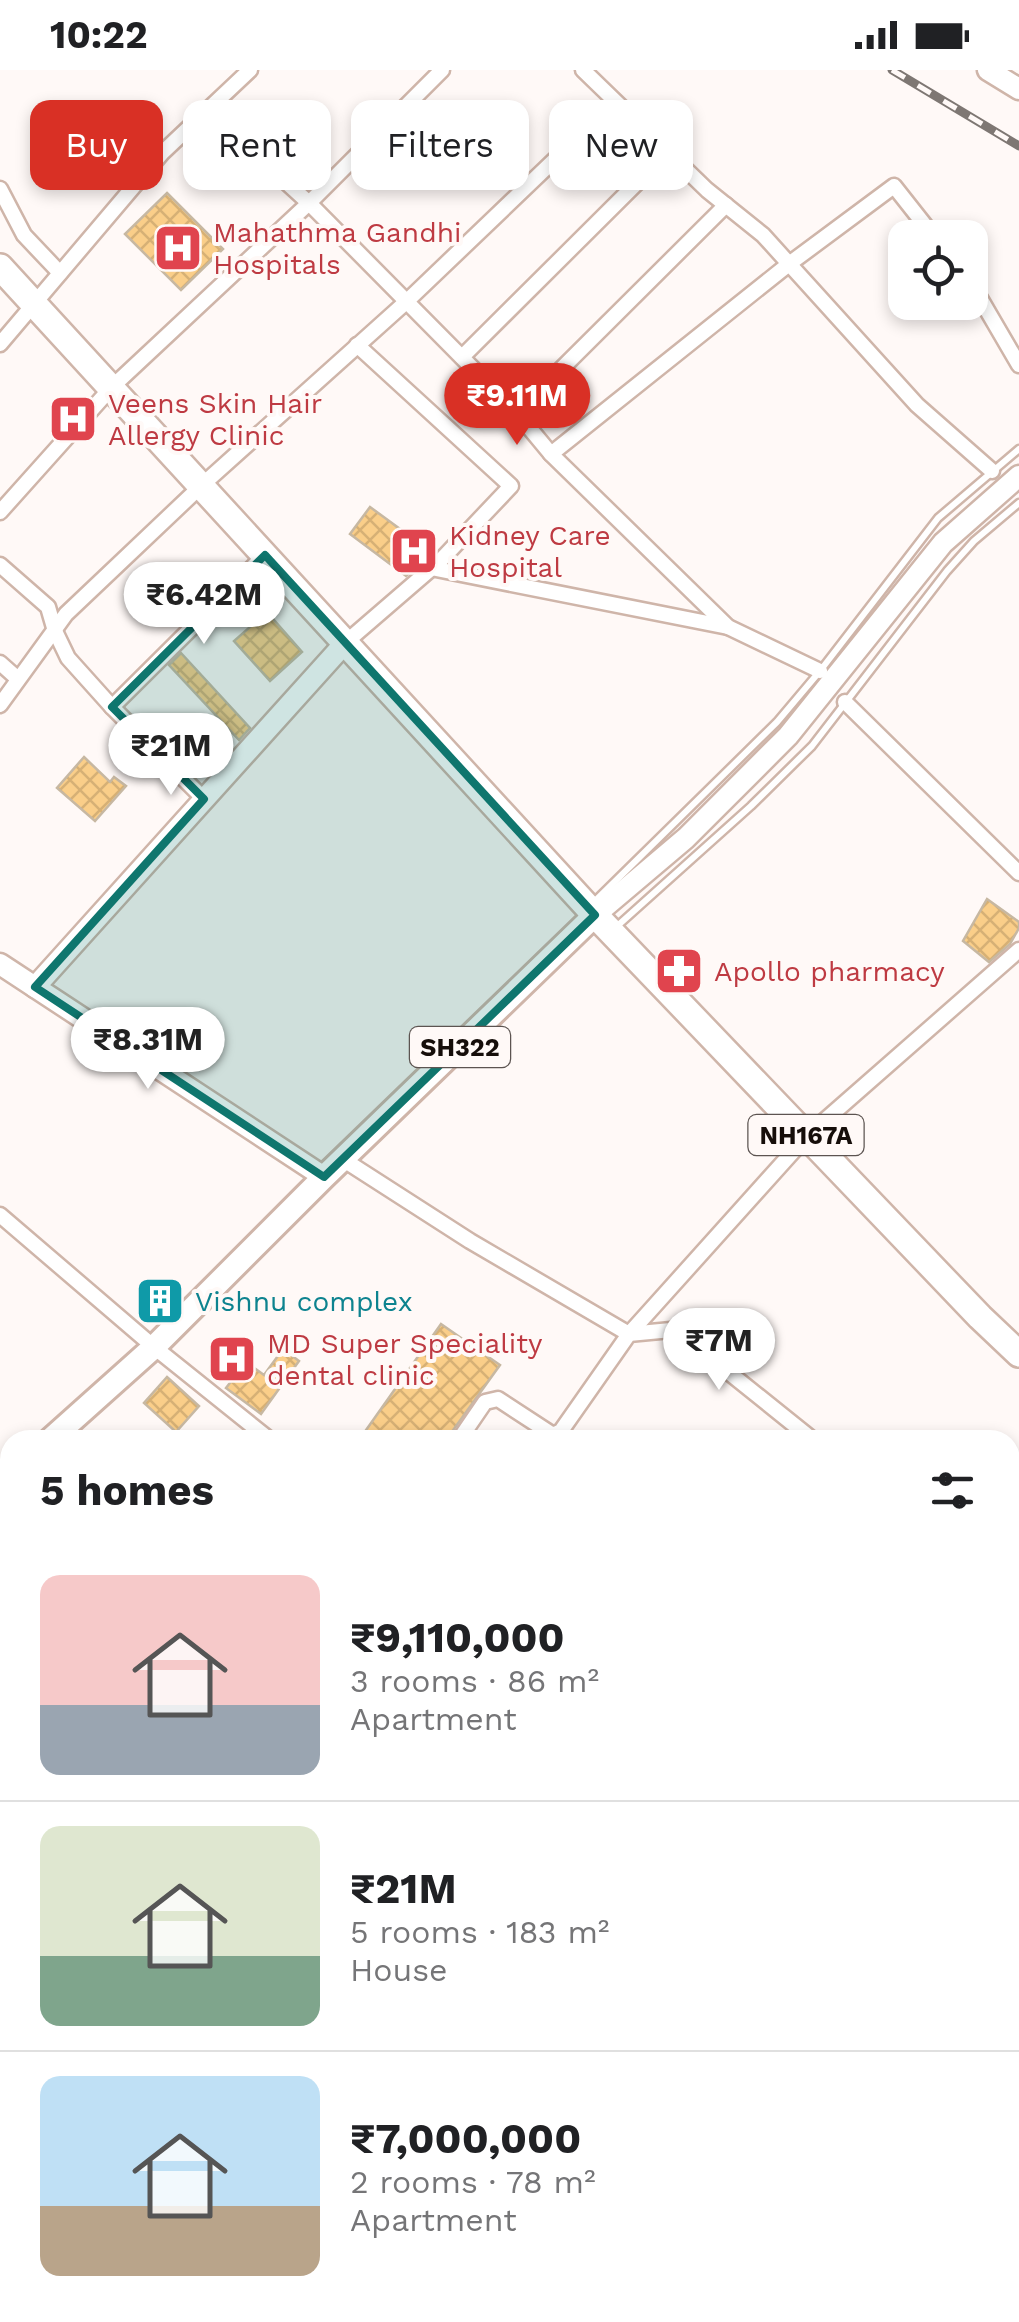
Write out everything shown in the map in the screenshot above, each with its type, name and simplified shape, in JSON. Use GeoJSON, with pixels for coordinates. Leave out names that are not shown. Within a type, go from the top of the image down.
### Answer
{"type":"FeatureCollection","features":[{"type":"Feature","properties":{"kind":"highway","name":"NH167A"},"geometry":{"type":"LineString","coordinates":[[0,268],[598,918],[1019,1354]]}},
{"type":"Feature","properties":{"kind":"main road"},"geometry":{"type":"LineString","coordinates":[[988,70],[1019,88]]}},
{"type":"Feature","properties":{"kind":"main road"},"geometry":{"type":"LineString","coordinates":[[598,918],[686,838],[788,736],[943,543],[1019,476]]}},
{"type":"Feature","properties":{"kind":"main road"},"geometry":{"type":"LineString","coordinates":[[34,987],[345,643]]}},
{"type":"Feature","properties":{"kind":"main road","name":"SH322"},"geometry":{"type":"LineString","coordinates":[[61,1430],[154,1347],[324,1177],[598,918]]}},
{"type":"Feature","properties":{"kind":"main road"},"geometry":{"type":"LineString","coordinates":[[0,964],[324,1177]]}},
{"type":"Feature","properties":{"kind":"street"},"geometry":{"type":"LineString","coordinates":[[218,100],[250,70]]}},
{"type":"Feature","properties":{"kind":"street"},"geometry":{"type":"LineString","coordinates":[[0,512],[112,388],[309,203],[442,70]]}},
{"type":"Feature","properties":{"kind":"street"},"geometry":{"type":"LineString","coordinates":[[582,70],[613,100]]}},
{"type":"Feature","properties":{"kind":"street"},"geometry":{"type":"LineString","coordinates":[[0,344],[183,133]]}},
{"type":"Feature","properties":{"kind":"street"},"geometry":{"type":"LineString","coordinates":[[0,705],[66,614],[549,165]]}},
{"type":"Feature","properties":{"kind":"street"},"geometry":{"type":"LineString","coordinates":[[693,175],[763,236],[916,404],[992,471]]}},
{"type":"Feature","properties":{"kind":"street"},"geometry":{"type":"LineString","coordinates":[[550,454],[894,186],[921,220]]}},
{"type":"Feature","properties":{"kind":"street"},"geometry":{"type":"LineString","coordinates":[[0,189],[24,236],[60,273]]}},
{"type":"Feature","properties":{"kind":"street"},"geometry":{"type":"LineString","coordinates":[[295,190],[517,413],[550,454],[728,626]]}},
{"type":"Feature","properties":{"kind":"street"},"geometry":{"type":"LineString","coordinates":[[462,357],[630,190]]}},
{"type":"Feature","properties":{"kind":"street"},"geometry":{"type":"LineString","coordinates":[[517,413],[726,205]]}},
{"type":"Feature","properties":{"kind":"street"},"geometry":{"type":"LineString","coordinates":[[988,312],[1019,365]]}},
{"type":"Feature","properties":{"kind":"street"},"geometry":{"type":"LineString","coordinates":[[345,643],[430,568],[511,486],[357,345]]}},
{"type":"Feature","properties":{"kind":"street"},"geometry":{"type":"LineString","coordinates":[[112,707],[264,555]]}},
{"type":"Feature","properties":{"kind":"street"},"geometry":{"type":"LineString","coordinates":[[0,564],[48,607],[68,658],[204,799]]}},
{"type":"Feature","properties":{"kind":"street"},"geometry":{"type":"LineString","coordinates":[[430,568],[728,626],[820,670]]}},
{"type":"Feature","properties":{"kind":"street"},"geometry":{"type":"LineString","coordinates":[[0,663],[18,680]]}},
{"type":"Feature","properties":{"kind":"street"},"geometry":{"type":"LineString","coordinates":[[845,702],[1019,873]]}},
{"type":"Feature","properties":{"kind":"street"},"geometry":{"type":"LineString","coordinates":[[562,1430],[628,1334],[807,1136],[1019,950]]}},
{"type":"Feature","properties":{"kind":"street"},"geometry":{"type":"LineString","coordinates":[[344,1160],[470,1241],[628,1334],[671,1330],[686,1338],[801,1430]]}},
{"type":"Feature","properties":{"kind":"street"},"geometry":{"type":"LineString","coordinates":[[0,1216],[258,1430]]}},
{"type":"Feature","properties":{"kind":"street"},"geometry":{"type":"LineString","coordinates":[[465,1430],[485,1402],[498,1399],[545,1430]]}},
{"type":"Feature","properties":{"kind":"lane"},"geometry":{"type":"LineString","coordinates":[[598,918],[777,722],[938,518],[1019,449]]}},
{"type":"Feature","properties":{"kind":"lane"},"geometry":{"type":"LineString","coordinates":[[598,918],[750,806],[812,746],[947,571],[974,541],[1019,503]]}},
{"type":"Feature","properties":{"kind":"highlighted area"},"geometry":{"type":"Polygon","coordinates":[[[265,555],[595,915],[324,1177],[35,987],[204,799],[112,707],[265,555]]]}},
{"type":"Feature","properties":{"kind":"building"},"geometry":{"type":"Polygon","coordinates":[[[167,193],[223,249],[181,290],[125,234],[167,193]]]}},
{"type":"Feature","properties":{"kind":"building"},"geometry":{"type":"Polygon","coordinates":[[[370,507],[433,553],[406,576],[350,534],[370,507]]]}},
{"type":"Feature","properties":{"kind":"building"},"geometry":{"type":"Polygon","coordinates":[[[267,612],[302,652],[270,681],[234,641],[267,612]]]}},
{"type":"Feature","properties":{"kind":"building"},"geometry":{"type":"Polygon","coordinates":[[[181,653],[250,728],[239,740],[169,665],[181,653]]]}},
{"type":"Feature","properties":{"kind":"building"},"geometry":{"type":"Polygon","coordinates":[[[84,757],[110,782],[114,777],[126,786],[95,821],[57,788],[84,757]]]}},
{"type":"Feature","properties":{"kind":"building"},"geometry":{"type":"Polygon","coordinates":[[[987,899],[1019,922],[1010,944],[989,962],[963,941],[987,899]]]}},
{"type":"Feature","properties":{"kind":"building"},"geometry":{"type":"Polygon","coordinates":[[[441,1324],[500,1365],[453,1430],[366,1430],[441,1324]]]}},
{"type":"Feature","properties":{"kind":"building"},"geometry":{"type":"Polygon","coordinates":[[[283,1349],[299,1361],[261,1414],[226,1388],[246,1362],[264,1375],[283,1349]]]}},
{"type":"Feature","properties":{"kind":"building"},"geometry":{"type":"Polygon","coordinates":[[[167,1377],[199,1406],[174,1430],[144,1403],[167,1377]]]}},
{"type":"Feature","properties":{"kind":"railway"},"geometry":{"type":"LineString","coordinates":[[892,70],[1019,146]]}},
{"type":"Feature","properties":{"kind":"place","name":"Mahathma Gandhi Hospitals"},"geometry":{"type":"Point","coordinates":[178,248]}},
{"type":"Feature","properties":{"kind":"place","name":"Veens Skin Hair Allergy Clinic"},"geometry":{"type":"Point","coordinates":[73,419]}},
{"type":"Feature","properties":{"kind":"place","name":"Kidney Care Hospital"},"geometry":{"type":"Point","coordinates":[414,551]}},
{"type":"Feature","properties":{"kind":"place","name":"Apollo pharmacy"},"geometry":{"type":"Point","coordinates":[679,971]}},
{"type":"Feature","properties":{"kind":"place","name":"Vishnu complex"},"geometry":{"type":"Point","coordinates":[160,1301]}},
{"type":"Feature","properties":{"kind":"place","name":"MD Super Speciality dental clinic"},"geometry":{"type":"Point","coordinates":[232,1359]}}]}
